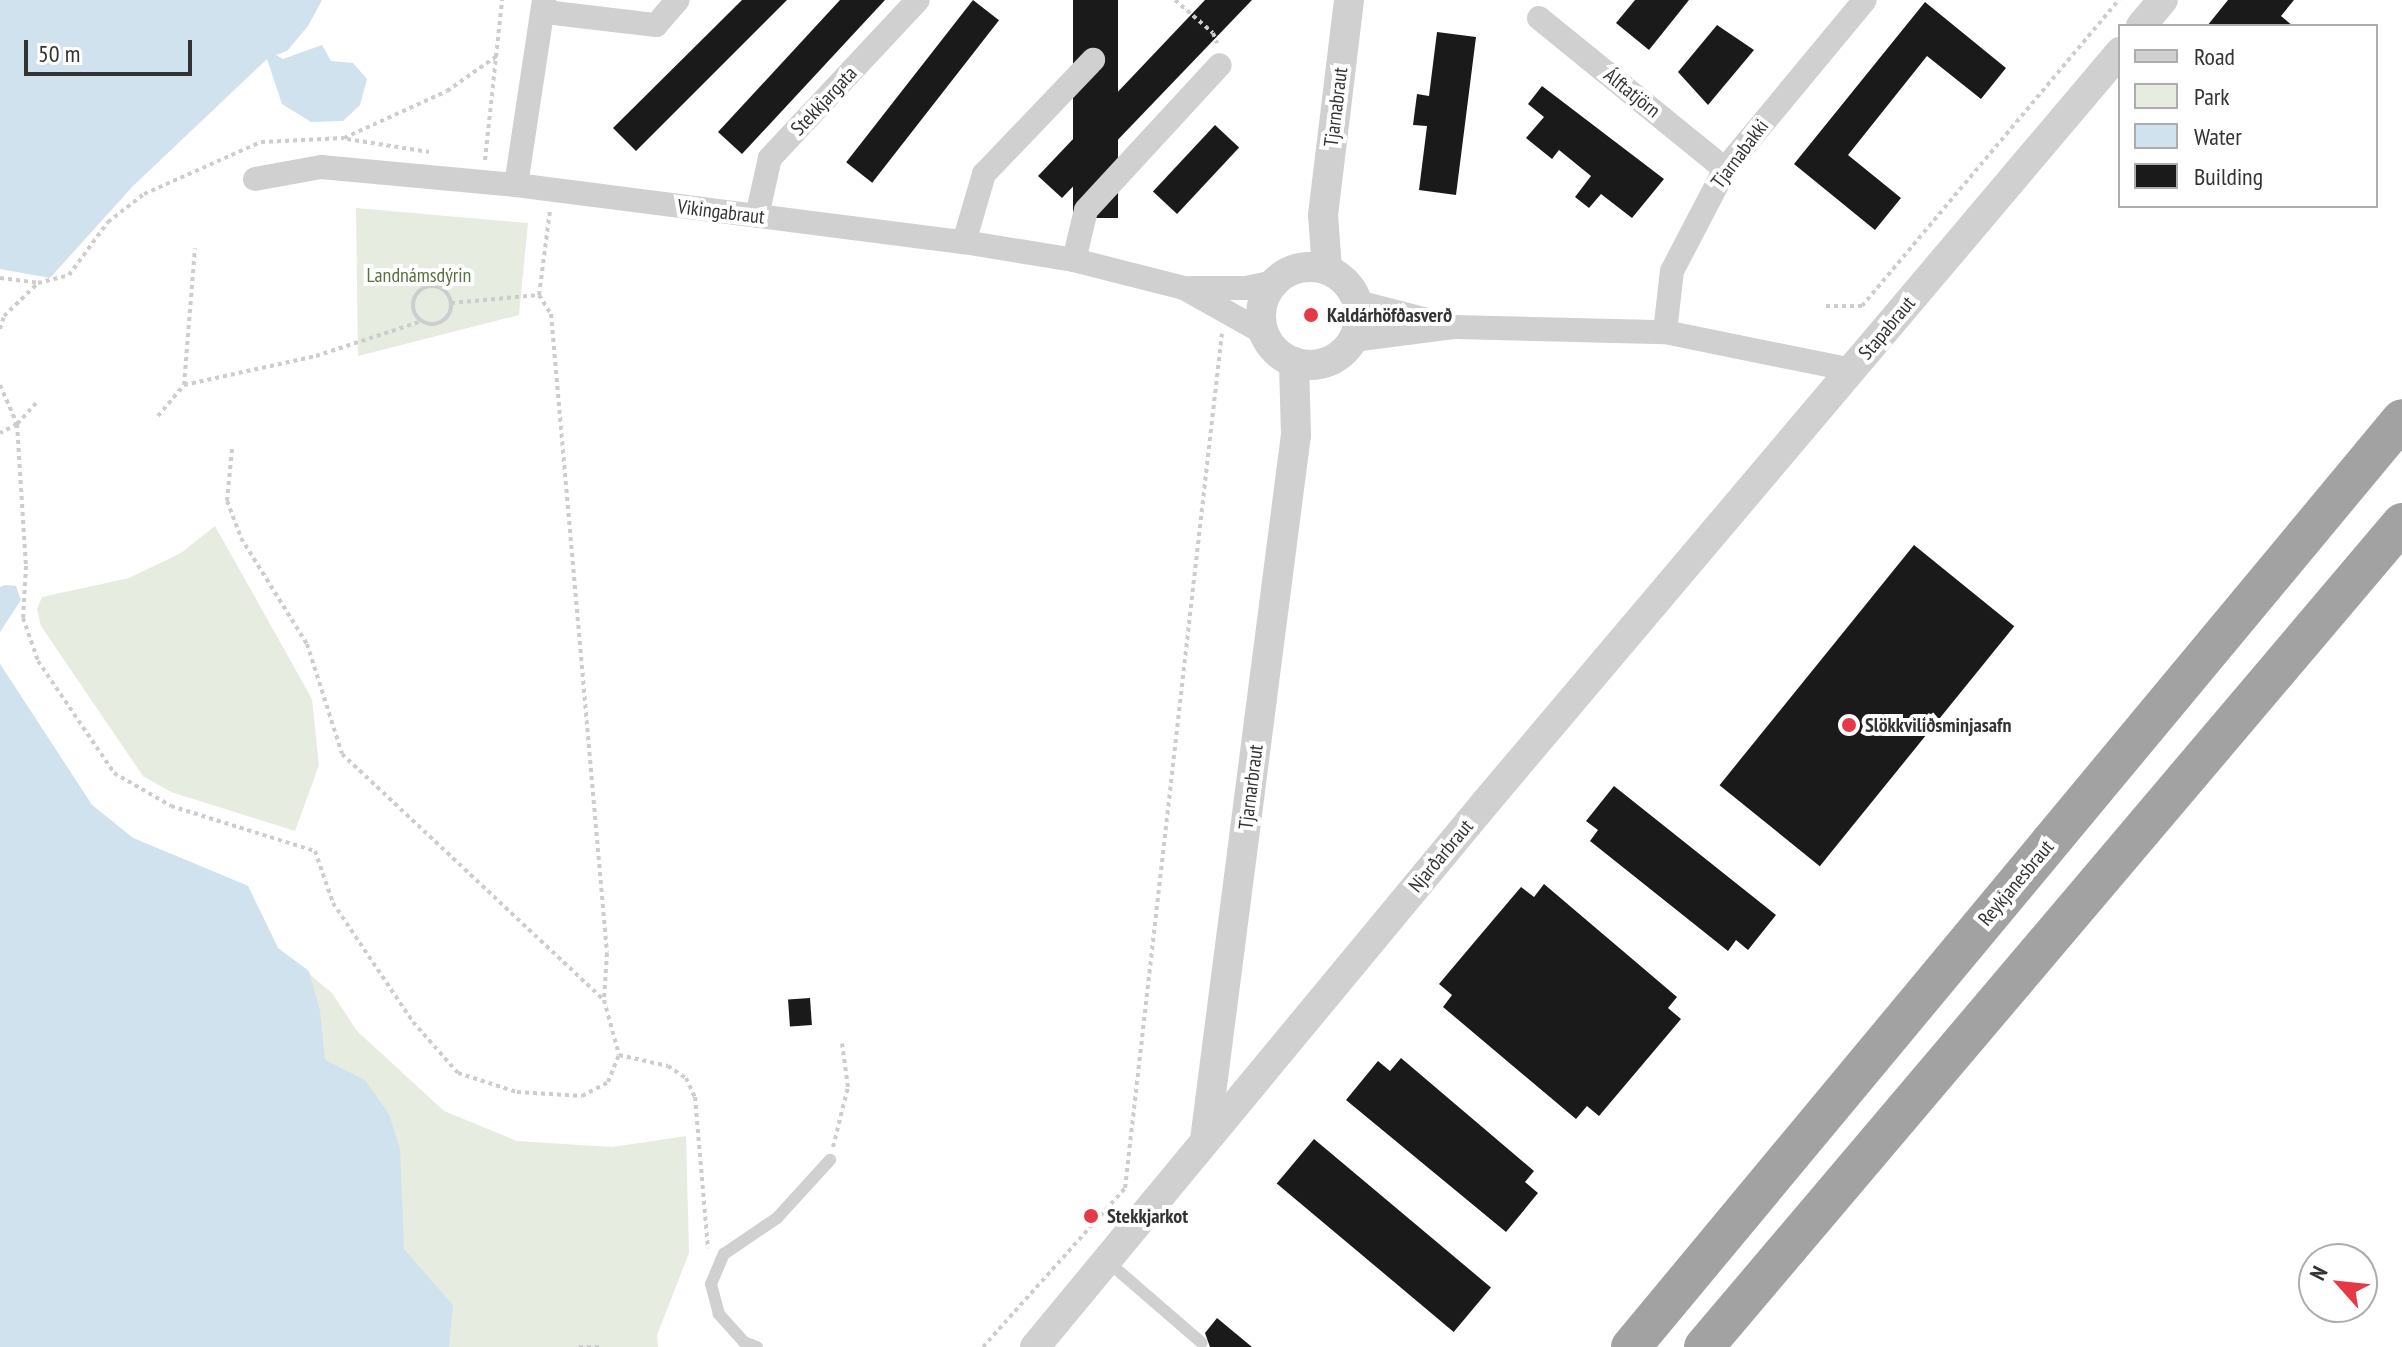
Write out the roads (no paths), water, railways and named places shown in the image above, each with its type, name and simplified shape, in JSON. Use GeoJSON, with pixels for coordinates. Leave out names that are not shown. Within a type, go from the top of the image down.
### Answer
{"type":"FeatureCollection","features":[{"type":"Feature","properties":{"kind":"highway","name":"Reykjanesbraut"},"geometry":{"type":"LineString","coordinates":[[1631,1347],[2402,419]]}},
{"type":"Feature","properties":{"kind":"highway"},"geometry":{"type":"LineString","coordinates":[[1704,1347],[2402,523]]}},
{"type":"Feature","properties":{"kind":"street"},"geometry":{"type":"LineString","coordinates":[[517,176],[544,6],[656,25],[678,0]]}},
{"type":"Feature","properties":{"kind":"street","name":"Stekkjargata"},"geometry":{"type":"LineString","coordinates":[[757,216],[770,158],[918,0]]}},
{"type":"Feature","properties":{"kind":"street","name":"Tjarnabraut"},"geometry":{"type":"LineString","coordinates":[[1327,269],[1323,215],[1349,0]]}},
{"type":"Feature","properties":{"kind":"street","name":"Tjarnabakki"},"geometry":{"type":"LineString","coordinates":[[1665,332],[1672,271],[1725,169],[1865,0]]}},
{"type":"Feature","properties":{"kind":"street"},"geometry":{"type":"LineString","coordinates":[[2143,24],[2163,0]]}},
{"type":"Feature","properties":{"kind":"street","name":"Álftatjörn"},"geometry":{"type":"LineString","coordinates":[[1539,18],[1725,169]]}},
{"type":"Feature","properties":{"kind":"street","name":"Stapabraut"},"geometry":{"type":"LineString","coordinates":[[1353,340],[1453,327],[1665,332],[1852,370],[2118,54]]}},
{"type":"Feature","properties":{"kind":"street"},"geometry":{"type":"LineString","coordinates":[[964,242],[984,174],[1093,60]]}},
{"type":"Feature","properties":{"kind":"street"},"geometry":{"type":"LineString","coordinates":[[1074,260],[1086,210],[1220,65]]}},
{"type":"Feature","properties":{"kind":"street","name":"Vikingabraut"},"geometry":{"type":"LineString","coordinates":[[255,179],[321,167],[517,176],[552,190],[964,242],[1074,260],[1184,288],[1228,309],[1264,333]]}},
{"type":"Feature","properties":{"kind":"street","name":"Tjarnabraut"},"geometry":{"type":"LineString","coordinates":[[1286,275],[1323,215]]}},
{"type":"Feature","properties":{"kind":"street"},"geometry":{"type":"LineString","coordinates":[[1327,269],[1341,277],[1358,302],[1353,340],[1308,363],[1271,346],[1264,333],[1262,306],[1286,275],[1327,269]]}},
{"type":"Feature","properties":{"kind":"street","name":"Vikingabraut"},"geometry":{"type":"LineString","coordinates":[[1184,288],[1246,288],[1286,275]]}},
{"type":"Feature","properties":{"kind":"street","name":"Stapabraut"},"geometry":{"type":"LineString","coordinates":[[1358,302],[1453,327]]}},
{"type":"Feature","properties":{"kind":"street","name":"Tjarnarbraut"},"geometry":{"type":"LineString","coordinates":[[1205,1140],[1296,435],[1308,363]]}},
{"type":"Feature","properties":{"kind":"street","name":"Njarðarbraut"},"geometry":{"type":"LineString","coordinates":[[1044,1344],[1106,1260],[1205,1140],[1852,370]]}},
{"type":"Feature","properties":{"kind":"lane"},"geometry":{"type":"LineString","coordinates":[[757,1347],[744,1342],[719,1314],[711,1284],[724,1254],[777,1218],[830,1160]]}},
{"type":"Feature","properties":{"kind":"lane"},"geometry":{"type":"LineString","coordinates":[[1106,1260],[1202,1343]]}},
{"type":"Feature","properties":{"kind":"water"},"geometry":{"type":"Polygon","coordinates":[[[0,0],[322,0],[308,26],[287,51],[276,55],[283,59],[322,45],[331,61],[353,63],[367,79],[360,105],[343,121],[311,122],[282,104],[267,59],[133,186],[50,278],[0,269],[0,0]]]}},
{"type":"Feature","properties":{"kind":"water"},"geometry":{"type":"Polygon","coordinates":[[[16,586],[21,600],[0,632],[0,587],[16,586]]]}},
{"type":"Feature","properties":{"kind":"water"},"geometry":{"type":"Polygon","coordinates":[[[0,664],[92,805],[133,838],[248,886],[278,948],[309,971],[320,1011],[325,1060],[365,1080],[389,1114],[400,1149],[404,1249],[453,1305],[449,1347],[0,1347],[0,664]]]}},
{"type":"Feature","properties":{"kind":"place","name":"Kaldárhöfðasverð"},"geometry":{"type":"Point","coordinates":[1311,315]}},
{"type":"Feature","properties":{"kind":"place","name":"Slökkviliðsminjasafn"},"geometry":{"type":"Point","coordinates":[1849,725]}},
{"type":"Feature","properties":{"kind":"place","name":"Stekkjarkot"},"geometry":{"type":"Point","coordinates":[1091,1216]}},
{"type":"Feature","properties":{"kind":"park label","name":"Landnámsdýrin"},"geometry":{"type":"Point","coordinates":[419,275]}}]}
